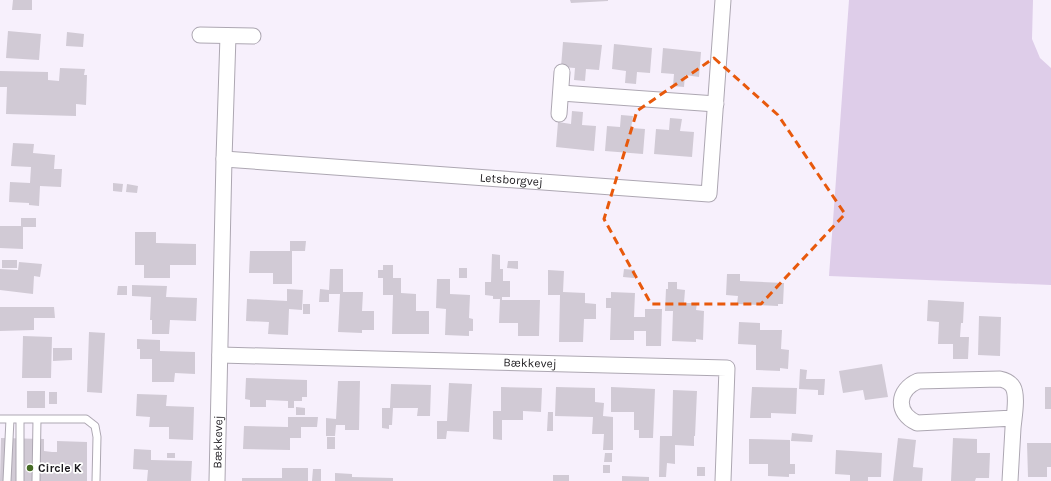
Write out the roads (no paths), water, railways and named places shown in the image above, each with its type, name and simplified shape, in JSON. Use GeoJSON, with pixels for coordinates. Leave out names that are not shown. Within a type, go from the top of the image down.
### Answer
{"type":"FeatureCollection","features":[{"type":"Feature","properties":{"kind":"street","name":"Letsborgvej"},"geometry":{"type":"LineString","coordinates":[[224,159],[709,194],[723,0]]}},
{"type":"Feature","properties":{"kind":"street"},"geometry":{"type":"LineString","coordinates":[[200,35],[254,36]]}},
{"type":"Feature","properties":{"kind":"street"},"geometry":{"type":"LineString","coordinates":[[224,159],[228,36]]}},
{"type":"Feature","properties":{"kind":"street"},"geometry":{"type":"LineString","coordinates":[[559,114],[562,72]]}},
{"type":"Feature","properties":{"kind":"street"},"geometry":{"type":"LineString","coordinates":[[560,93],[716,104]]}},
{"type":"Feature","properties":{"kind":"street","name":"Bækkevej"},"geometry":{"type":"LineString","coordinates":[[218,481],[224,159]]}},
{"type":"Feature","properties":{"kind":"street","name":"Bækkevej"},"geometry":{"type":"LineString","coordinates":[[220,355],[727,368],[723,481]]}},
{"type":"Feature","properties":{"kind":"street"},"geometry":{"type":"LineString","coordinates":[[1010,481],[1014,418],[1015,397],[1013,387],[1005,380],[918,381],[906,389],[901,402],[905,415],[910,420],[917,423],[1014,418]]}},
{"type":"Feature","properties":{"kind":"lane"},"geometry":{"type":"LineString","coordinates":[[0,419],[86,419],[95,426],[97,436],[96,481]]}},
{"type":"Feature","properties":{"kind":"lane"},"geometry":{"type":"LineString","coordinates":[[7,481],[10,419]]}},
{"type":"Feature","properties":{"kind":"lane"},"geometry":{"type":"LineString","coordinates":[[20,419],[20,481]]}},
{"type":"Feature","properties":{"kind":"lane"},"geometry":{"type":"LineString","coordinates":[[36,481],[37,419]]}},
{"type":"Feature","properties":{"kind":"place","name":"Circle K"},"geometry":{"type":"Point","coordinates":[30,468]}}]}
